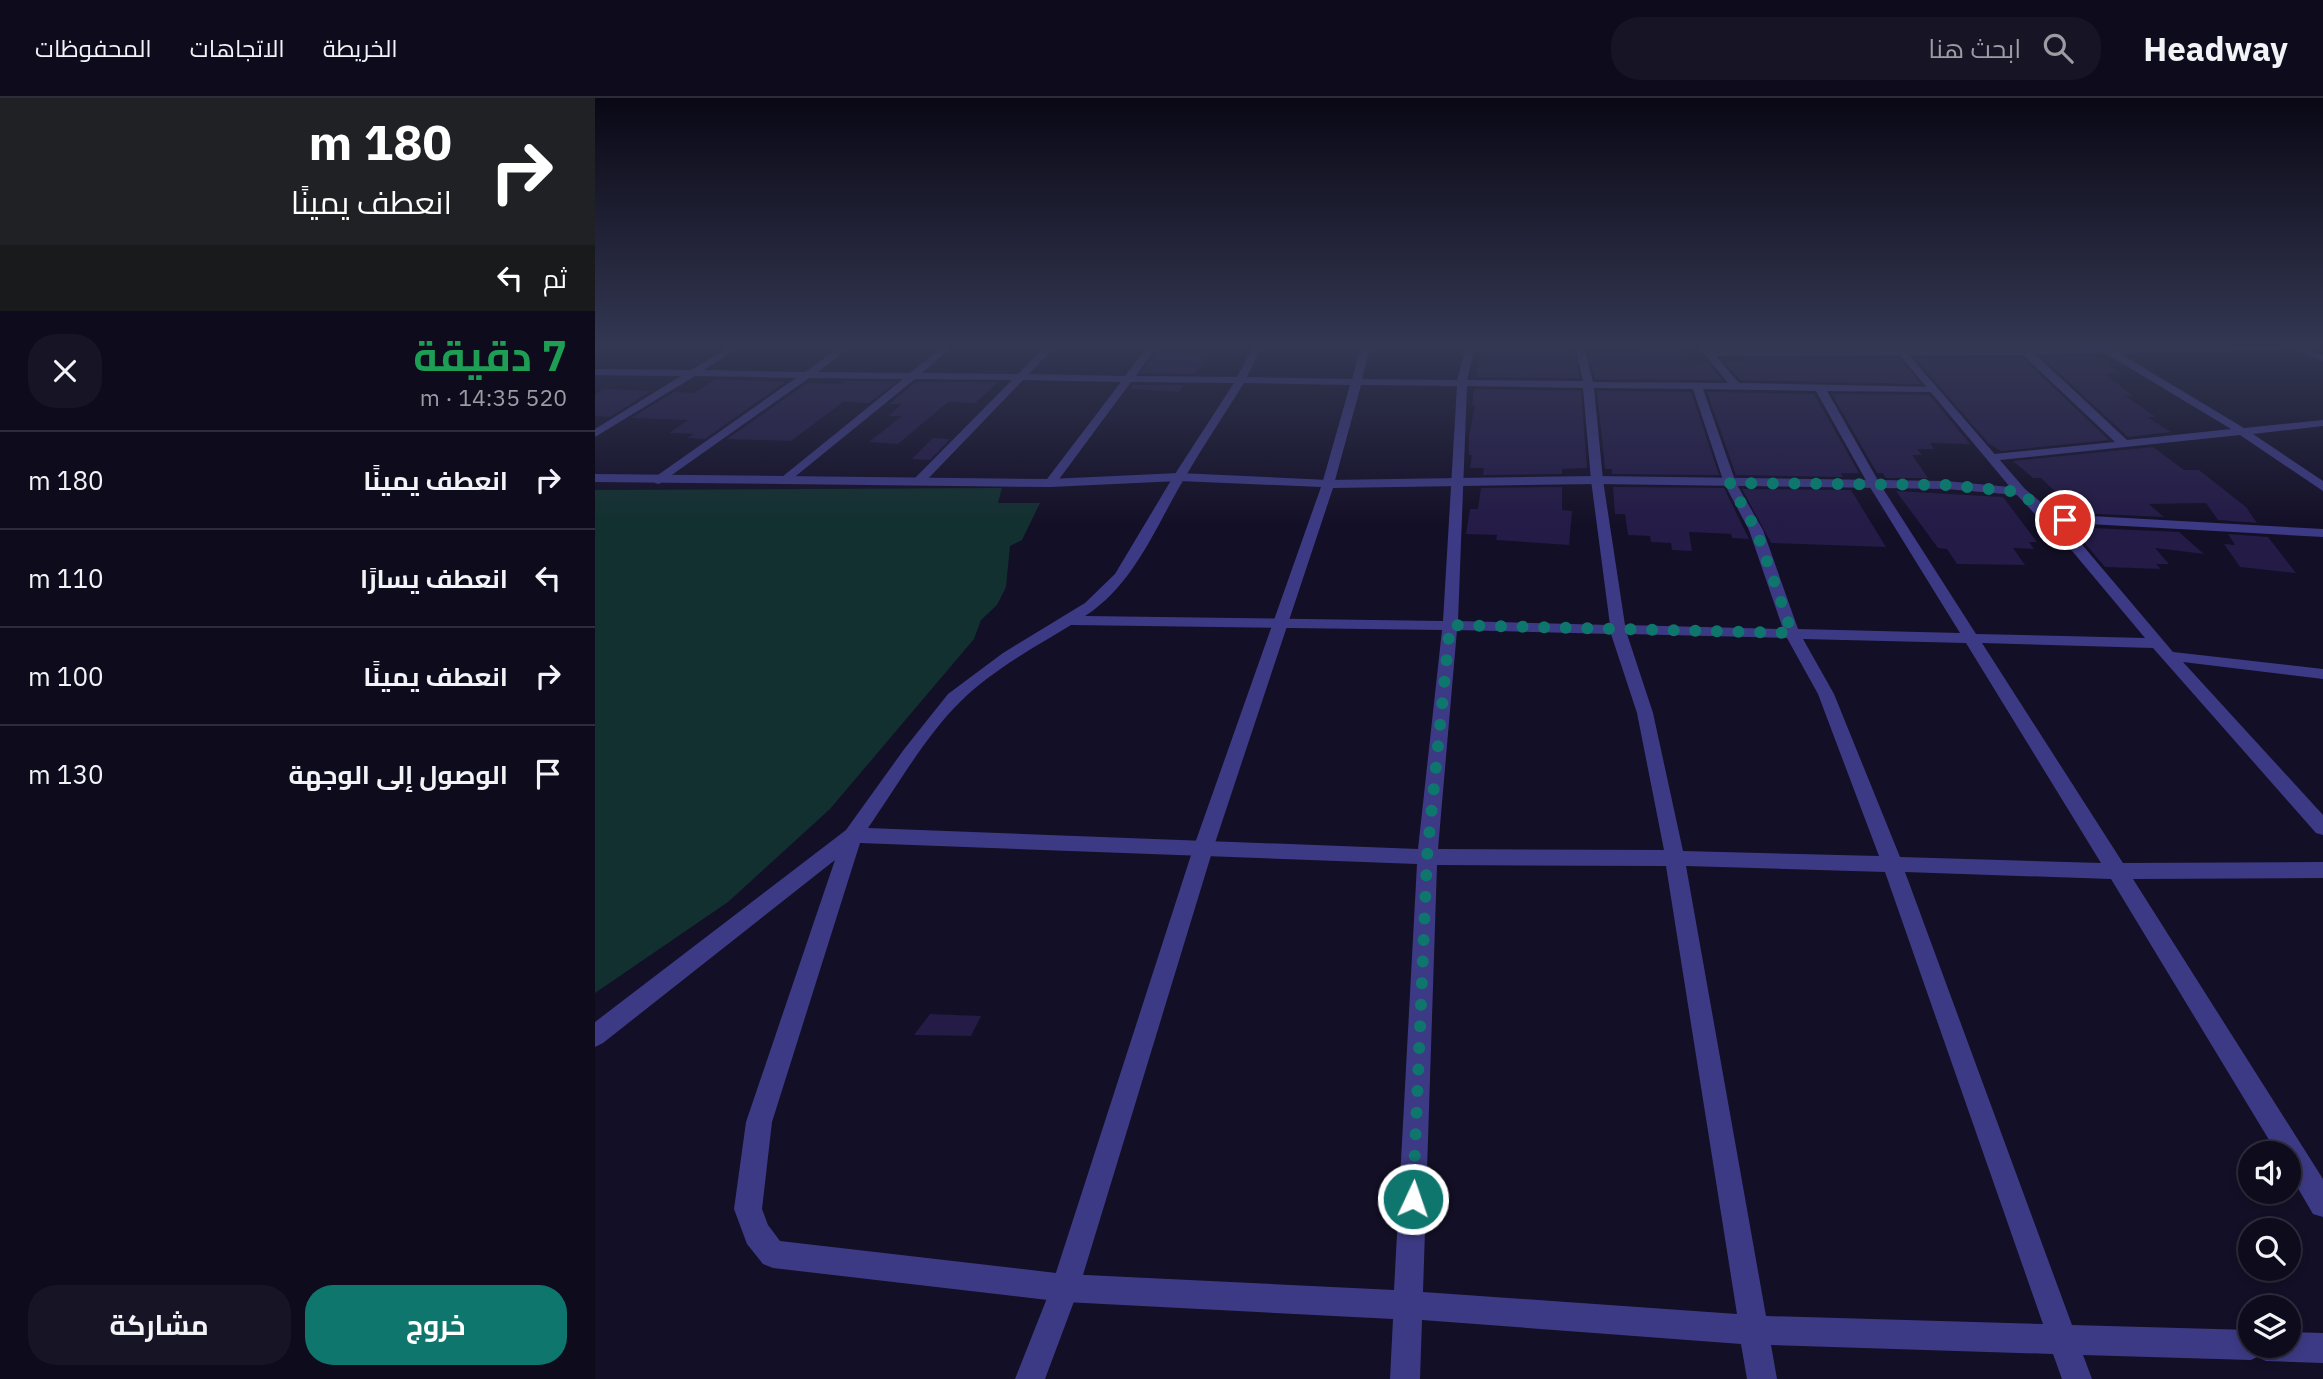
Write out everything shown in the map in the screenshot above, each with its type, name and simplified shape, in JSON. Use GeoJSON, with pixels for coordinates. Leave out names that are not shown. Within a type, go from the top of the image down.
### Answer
{"type":"FeatureCollection","features":[{"type":"Feature","properties":{"kind":"street"},"geometry":{"type":"LineString","coordinates":[[595,434],[638,407]]}},
{"type":"Feature","properties":{"kind":"street"},"geometry":{"type":"LineString","coordinates":[[659,480],[764,407]]}},
{"type":"Feature","properties":{"kind":"street"},"geometry":{"type":"LineString","coordinates":[[786,480],[875,407]]}},
{"type":"Feature","properties":{"kind":"street"},"geometry":{"type":"LineString","coordinates":[[918,482],[992,407]]}},
{"type":"Feature","properties":{"kind":"street"},"geometry":{"type":"LineString","coordinates":[[1050,483],[1107,407]]}},
{"type":"Feature","properties":{"kind":"street"},"geometry":{"type":"LineString","coordinates":[[1224,407],[1121,576],[1106,594],[1009,656],[954,698],[911,752],[853,835],[759,1122],[748,1209],[757,1234],[772,1254],[1065,1288],[1409,1305],[1756,1331],[2238,1345]]}},
{"type":"Feature","properties":{"kind":"street"},"geometry":{"type":"LineString","coordinates":[[1030,1379],[1065,1288],[1203,849],[1328,484],[1350,407]]}},
{"type":"Feature","properties":{"kind":"street"},"geometry":{"type":"LineString","coordinates":[[1405,1379],[1427,857],[1450,625],[1460,407]]}},
{"type":"Feature","properties":{"kind":"street"},"geometry":{"type":"LineString","coordinates":[[1590,407],[1597,480],[1618,631],[1645,713],[1675,858],[1762,1379]]}},
{"type":"Feature","properties":{"kind":"street"},"geometry":{"type":"LineString","coordinates":[[1704,407],[1730,483],[1756,530],[1792,633],[1826,694],[1892,863],[2077,1379]]}},
{"type":"Feature","properties":{"kind":"street"},"geometry":{"type":"LineString","coordinates":[[1831,407],[1874,484],[2323,1204]]}},
{"type":"Feature","properties":{"kind":"street"},"geometry":{"type":"LineString","coordinates":[[1949,407],[2021,492],[2039,510],[2052,518],[2157,643],[2323,828]]}},
{"type":"Feature","properties":{"kind":"street"},"geometry":{"type":"LineString","coordinates":[[2085,407],[2125,444]]}},
{"type":"Feature","properties":{"kind":"street"},"geometry":{"type":"LineString","coordinates":[[2201,407],[2323,487]]}},
{"type":"Feature","properties":{"kind":"street"},"geometry":{"type":"LineString","coordinates":[[1994,458],[2323,423]]}},
{"type":"Feature","properties":{"kind":"street"},"geometry":{"type":"LineString","coordinates":[[595,478],[1050,483],[1179,477],[1328,484],[1597,480],[1946,485],[2021,492]]}},
{"type":"Feature","properties":{"kind":"street"},"geometry":{"type":"LineString","coordinates":[[2052,518],[2323,533]]}},
{"type":"Feature","properties":{"kind":"street"},"geometry":{"type":"LineString","coordinates":[[1065,620],[1279,621],[2157,643]]}},
{"type":"Feature","properties":{"kind":"street"},"geometry":{"type":"LineString","coordinates":[[2170,656],[2323,674]]}},
{"type":"Feature","properties":{"kind":"street"},"geometry":{"type":"LineString","coordinates":[[595,1036],[853,835],[1427,857],[1675,858],[2117,870],[2323,870]]}},
{"type":"Feature","properties":{"kind":"street"},"geometry":{"type":"LineString","coordinates":[[2301,1347],[2323,1348]]}},
{"type":"Feature","properties":{"kind":"green space"},"geometry":{"type":"Polygon","coordinates":[[[1002,488],[998,503],[1040,503],[1022,540],[1010,546],[1006,587],[997,605],[981,620],[974,639],[830,809],[728,902],[595,993],[595,490],[1002,488]]]}},
{"type":"Feature","properties":{"kind":"building"},"geometry":{"type":"Polygon","coordinates":[[[595,407],[626,407],[610,417],[595,416],[595,407]]]}},
{"type":"Feature","properties":{"kind":"building"},"geometry":{"type":"Polygon","coordinates":[[[650,407],[750,407],[705,439],[687,438],[694,434],[669,433],[688,420],[631,418],[650,407]]]}},
{"type":"Feature","properties":{"kind":"building"},"geometry":{"type":"Polygon","coordinates":[[[773,407],[837,407],[791,441],[727,439],[773,407]]]}},
{"type":"Feature","properties":{"kind":"building"},"geometry":{"type":"Polygon","coordinates":[[[899,407],[942,407],[898,444],[869,442],[902,416],[888,416],[899,407]]]}},
{"type":"Feature","properties":{"kind":"building"},"geometry":{"type":"Polygon","coordinates":[[[1475,407],[1582,407],[1587,468],[1562,469],[1562,474],[1483,475],[1484,468],[1470,468],[1472,455],[1469,455],[1469,436],[1475,407]]]}},
{"type":"Feature","properties":{"kind":"building"},"geometry":{"type":"Polygon","coordinates":[[[1599,407],[1696,407],[1719,475],[1612,474],[1612,469],[1605,469],[1599,407]]]}},
{"type":"Feature","properties":{"kind":"building"},"geometry":{"type":"Polygon","coordinates":[[[1712,407],[1821,407],[1859,473],[1841,473],[1843,477],[1736,475],[1712,407]]]}},
{"type":"Feature","properties":{"kind":"building"},"geometry":{"type":"Polygon","coordinates":[[[1839,407],[1939,407],[1970,444],[1930,443],[1934,449],[1917,449],[1922,455],[1912,455],[1928,478],[1886,478],[1883,473],[1877,473],[1839,407]]]}},
{"type":"Feature","properties":{"kind":"building"},"geometry":{"type":"Polygon","coordinates":[[[1957,407],[2074,407],[2109,440],[2001,451],[1989,444],[1957,407]]]}},
{"type":"Feature","properties":{"kind":"building"},"geometry":{"type":"Polygon","coordinates":[[[2096,407],[2141,407],[2156,417],[2147,417],[2171,432],[2128,437],[2096,407]]]}},
{"type":"Feature","properties":{"kind":"building"},"geometry":{"type":"Polygon","coordinates":[[[933,438],[950,439],[930,460],[912,459],[933,438]]]}},
{"type":"Feature","properties":{"kind":"building"},"geometry":{"type":"Polygon","coordinates":[[[2153,447],[2184,470],[2199,470],[2246,507],[2257,523],[2218,520],[2206,503],[2149,504],[2164,517],[2077,513],[2041,478],[2033,478],[2013,461],[2153,447]]]}},
{"type":"Feature","properties":{"kind":"building"},"geometry":{"type":"Polygon","coordinates":[[[1562,487],[1562,510],[1572,511],[1569,545],[1496,540],[1497,535],[1466,534],[1470,509],[1478,509],[1481,488],[1562,487]]]}},
{"type":"Feature","properties":{"kind":"building"},"geometry":{"type":"Polygon","coordinates":[[[1613,487],[1724,488],[1749,539],[1732,538],[1731,534],[1689,532],[1692,551],[1672,550],[1671,543],[1651,542],[1650,536],[1628,535],[1625,514],[1615,514],[1613,487]]]}},
{"type":"Feature","properties":{"kind":"building"},"geometry":{"type":"Polygon","coordinates":[[[1742,489],[1851,490],[1886,547],[1771,543],[1742,489]]]}},
{"type":"Feature","properties":{"kind":"building"},"geometry":{"type":"Polygon","coordinates":[[[1896,491],[2003,497],[2037,542],[2029,542],[2034,549],[2013,548],[2025,565],[1957,564],[1947,549],[1938,548],[1896,491]]]}},
{"type":"Feature","properties":{"kind":"building"},"geometry":{"type":"Polygon","coordinates":[[[2071,527],[2179,532],[2204,554],[2155,548],[2169,564],[2156,564],[2161,569],[2105,567],[2071,527]]]}},
{"type":"Feature","properties":{"kind":"building"},"geometry":{"type":"Polygon","coordinates":[[[2228,534],[2268,537],[2296,573],[2240,567],[2224,544],[2235,545],[2228,534]]]}},
{"type":"Feature","properties":{"kind":"building"},"geometry":{"type":"Polygon","coordinates":[[[930,1014],[981,1016],[971,1036],[914,1035],[930,1014]]]}},
{"type":"Feature","properties":{"kind":"route"},"geometry":{"type":"LineString","coordinates":[[1413,1199],[1427,857],[1450,625],[1792,633],[1756,530],[1730,483],[1946,485],[2021,492],[2045,515],[2065,520]]}}]}
